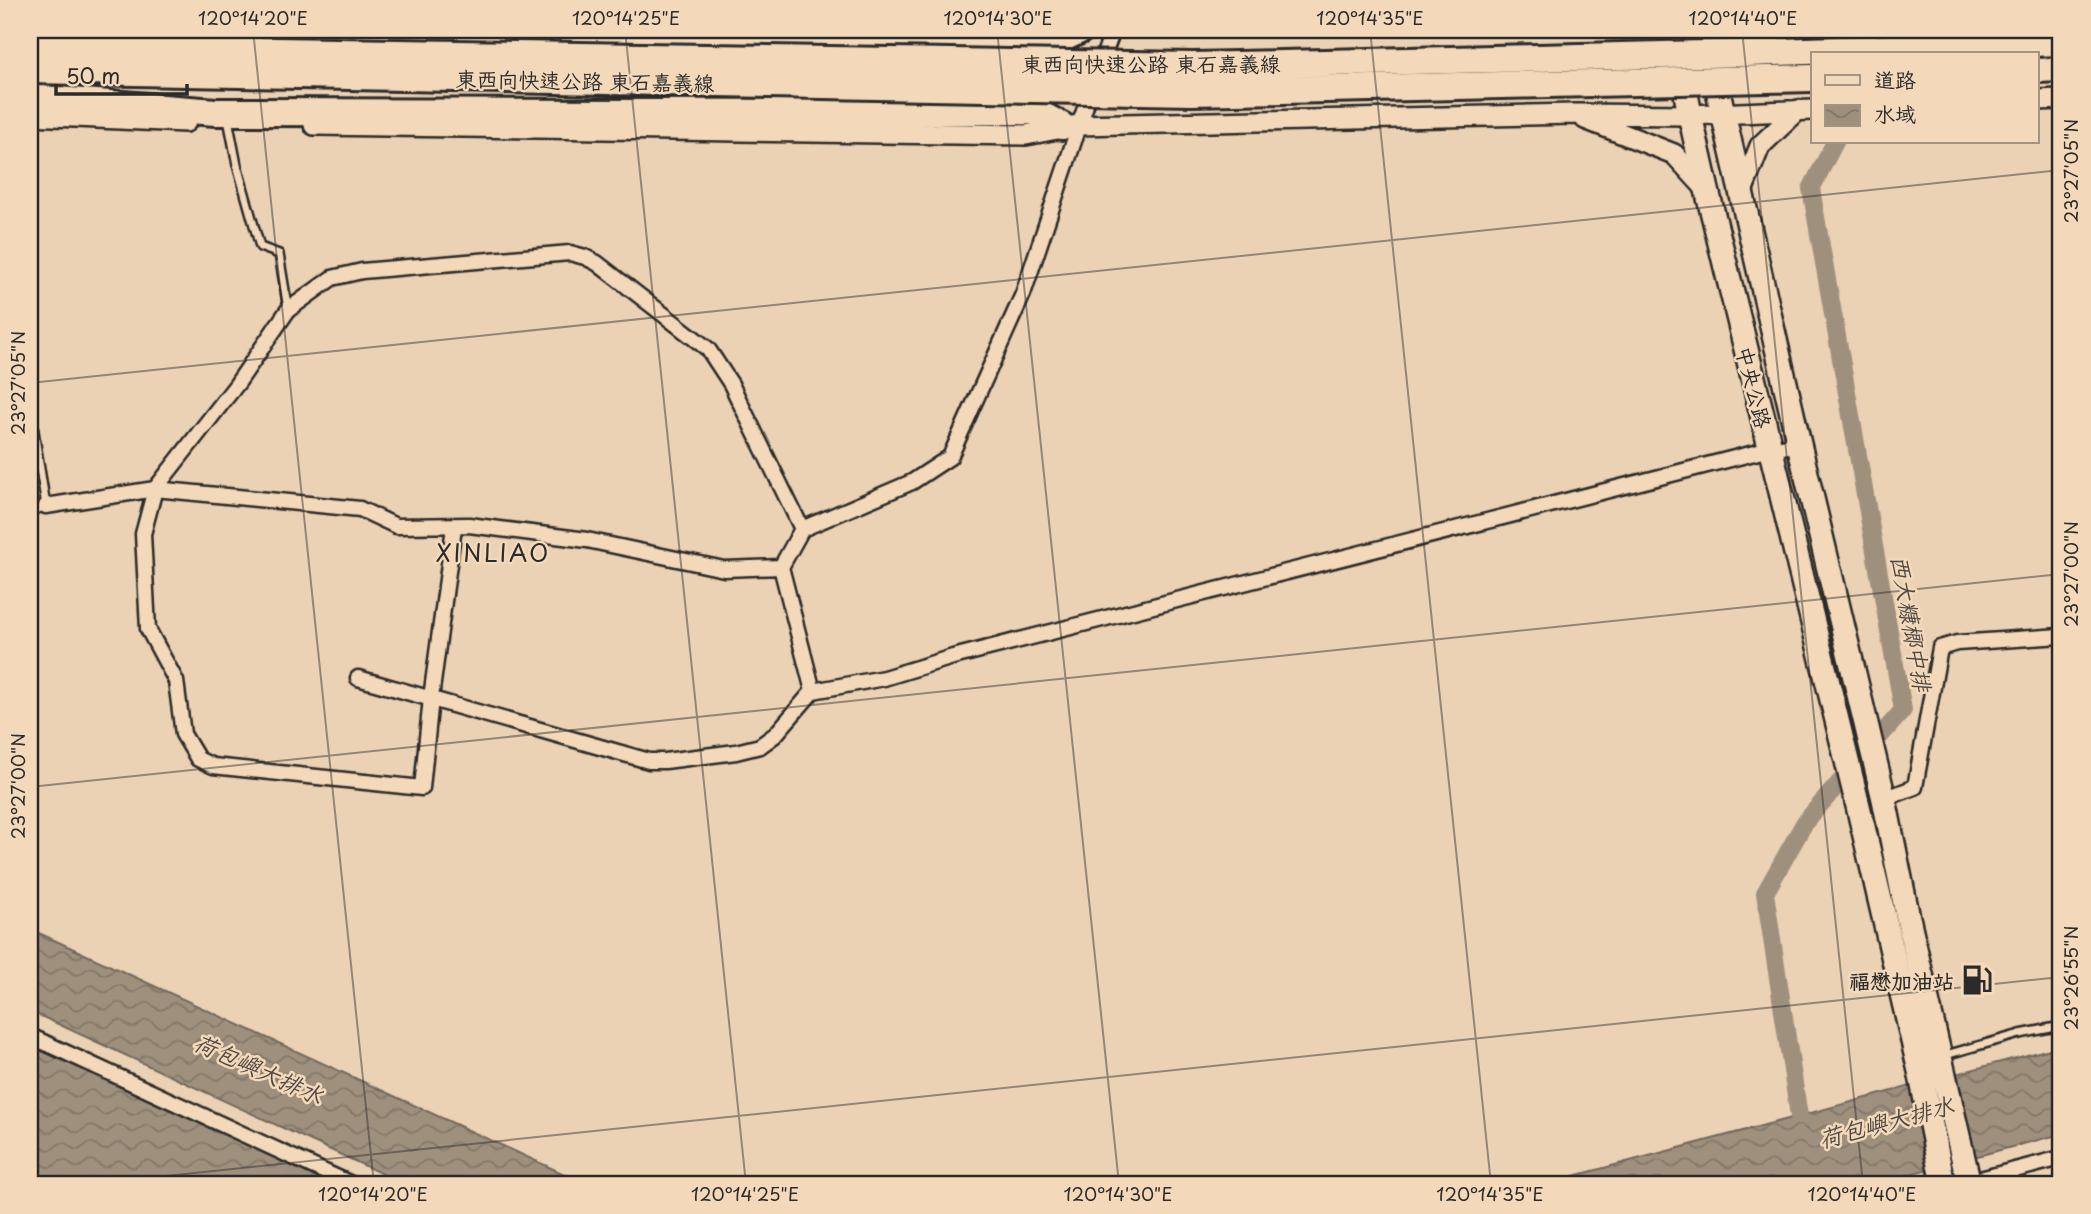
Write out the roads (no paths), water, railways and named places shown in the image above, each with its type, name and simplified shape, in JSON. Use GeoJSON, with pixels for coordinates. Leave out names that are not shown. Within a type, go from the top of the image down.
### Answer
{"type":"FeatureCollection","features":[{"type":"Feature","properties":{"kind":"highway"},"geometry":{"type":"LineString","coordinates":[[30,32],[214,30]]}},
{"type":"Feature","properties":{"kind":"highway"},"geometry":{"type":"LineString","coordinates":[[269,30],[1065,37],[1080,30]]}},
{"type":"Feature","properties":{"kind":"highway","name":"東西向快速公路 東石嘉義線"},"geometry":{"type":"LineString","coordinates":[[30,47],[1193,66],[1760,52],[2061,41]]}},
{"type":"Feature","properties":{"kind":"highway"},"geometry":{"type":"LineString","coordinates":[[2038,69],[2061,68]]}},
{"type":"Feature","properties":{"kind":"highway","name":"東西向快速公路 東石嘉義線"},"geometry":{"type":"LineString","coordinates":[[30,70],[1192,92],[1811,78]]}},
{"type":"Feature","properties":{"kind":"highway"},"geometry":{"type":"LineString","coordinates":[[30,98],[216,112],[657,114],[1034,111],[1070,125]]}},
{"type":"Feature","properties":{"kind":"main road","name":"中央公路"},"geometry":{"type":"LineString","coordinates":[[1674,30],[1707,190],[1857,799],[1920,1071],[1958,1179]]}},
{"type":"Feature","properties":{"kind":"main road","name":"中央公路"},"geometry":{"type":"LineString","coordinates":[[1704,30],[1882,792]]}},
{"type":"Feature","properties":{"kind":"main road"},"geometry":{"type":"LineString","coordinates":[[1882,792],[1942,1062],[1958,1179]]}},
{"type":"Feature","properties":{"kind":"street"},"geometry":{"type":"LineString","coordinates":[[813,691],[781,567],[802,529],[912,482],[950,457],[1023,294],[1070,125],[1113,30]]}},
{"type":"Feature","properties":{"kind":"street"},"geometry":{"type":"LineString","coordinates":[[2038,100],[2061,99]]}},
{"type":"Feature","properties":{"kind":"street"},"geometry":{"type":"LineString","coordinates":[[30,116],[229,124],[1026,135],[1070,125],[1574,114],[1690,115],[1807,110]]}},
{"type":"Feature","properties":{"kind":"street"},"geometry":{"type":"LineString","coordinates":[[1741,194],[1760,146],[1807,110]]}},
{"type":"Feature","properties":{"kind":"street"},"geometry":{"type":"LineString","coordinates":[[1574,114],[1674,154],[1707,190]]}},
{"type":"Feature","properties":{"kind":"street"},"geometry":{"type":"LineString","coordinates":[[454,527],[430,698],[422,788],[213,766],[198,759],[183,734],[176,681],[148,629],[143,534],[155,489],[237,384],[288,310],[332,278],[362,271],[570,253],[597,263],[708,349],[731,384],[802,529]]}},
{"type":"Feature","properties":{"kind":"street"},"geometry":{"type":"LineString","coordinates":[[358,678],[640,758],[665,761],[736,752],[761,746],[775,736],[813,691],[884,678],[966,654],[1770,449],[1799,444]]}},
{"type":"Feature","properties":{"kind":"street"},"geometry":{"type":"LineString","coordinates":[[46,506],[155,489],[360,509],[396,526],[469,525],[587,540],[724,569],[781,567]]}},
{"type":"Feature","properties":{"kind":"street"},"geometry":{"type":"LineString","coordinates":[[1882,792],[1915,787],[1940,648],[1957,643],[2061,636]]}},
{"type":"Feature","properties":{"kind":"street"},"geometry":{"type":"LineString","coordinates":[[30,1037],[351,1184]]}},
{"type":"Feature","properties":{"kind":"street"},"geometry":{"type":"LineString","coordinates":[[1958,1179],[2061,1158]]}},
{"type":"Feature","properties":{"kind":"lane"},"geometry":{"type":"LineString","coordinates":[[229,124],[237,165],[260,247],[279,254],[288,310]]}},
{"type":"Feature","properties":{"kind":"lane"},"geometry":{"type":"LineString","coordinates":[[30,405],[46,506],[30,512]]}},
{"type":"Feature","properties":{"kind":"lane"},"geometry":{"type":"LineString","coordinates":[[1942,1062],[2020,1034],[2061,1026]]}},
{"type":"Feature","properties":{"kind":"water","name":"荷包嶼大排水"},"geometry":{"type":"Polygon","coordinates":[[[30,929],[586,1184],[404,1184],[30,1011],[30,929]]]}},
{"type":"Feature","properties":{"kind":"water"},"geometry":{"type":"Polygon","coordinates":[[[30,1044],[337,1184],[30,1184],[30,1044]]]}},
{"type":"Feature","properties":{"kind":"water","name":"荷包嶼大排水"},"geometry":{"type":"Polygon","coordinates":[[[2061,1046],[2061,1134],[1872,1184],[1544,1184],[2061,1046]]]}},
{"type":"Feature","properties":{"kind":"waterway","name":"西大糠榔中排"},"geometry":{"type":"LineString","coordinates":[[1799,1116],[1765,893],[1805,822],[1903,710],[1811,189],[1834,144]]}},
{"type":"Feature","properties":{"kind":"place","name":"福懋加油站"},"geometry":{"type":"Point","coordinates":[1977,980]}},
{"type":"Feature","properties":{"kind":"district","name":"XINLIAO"},"geometry":{"type":"Point","coordinates":[493,552]}}]}
